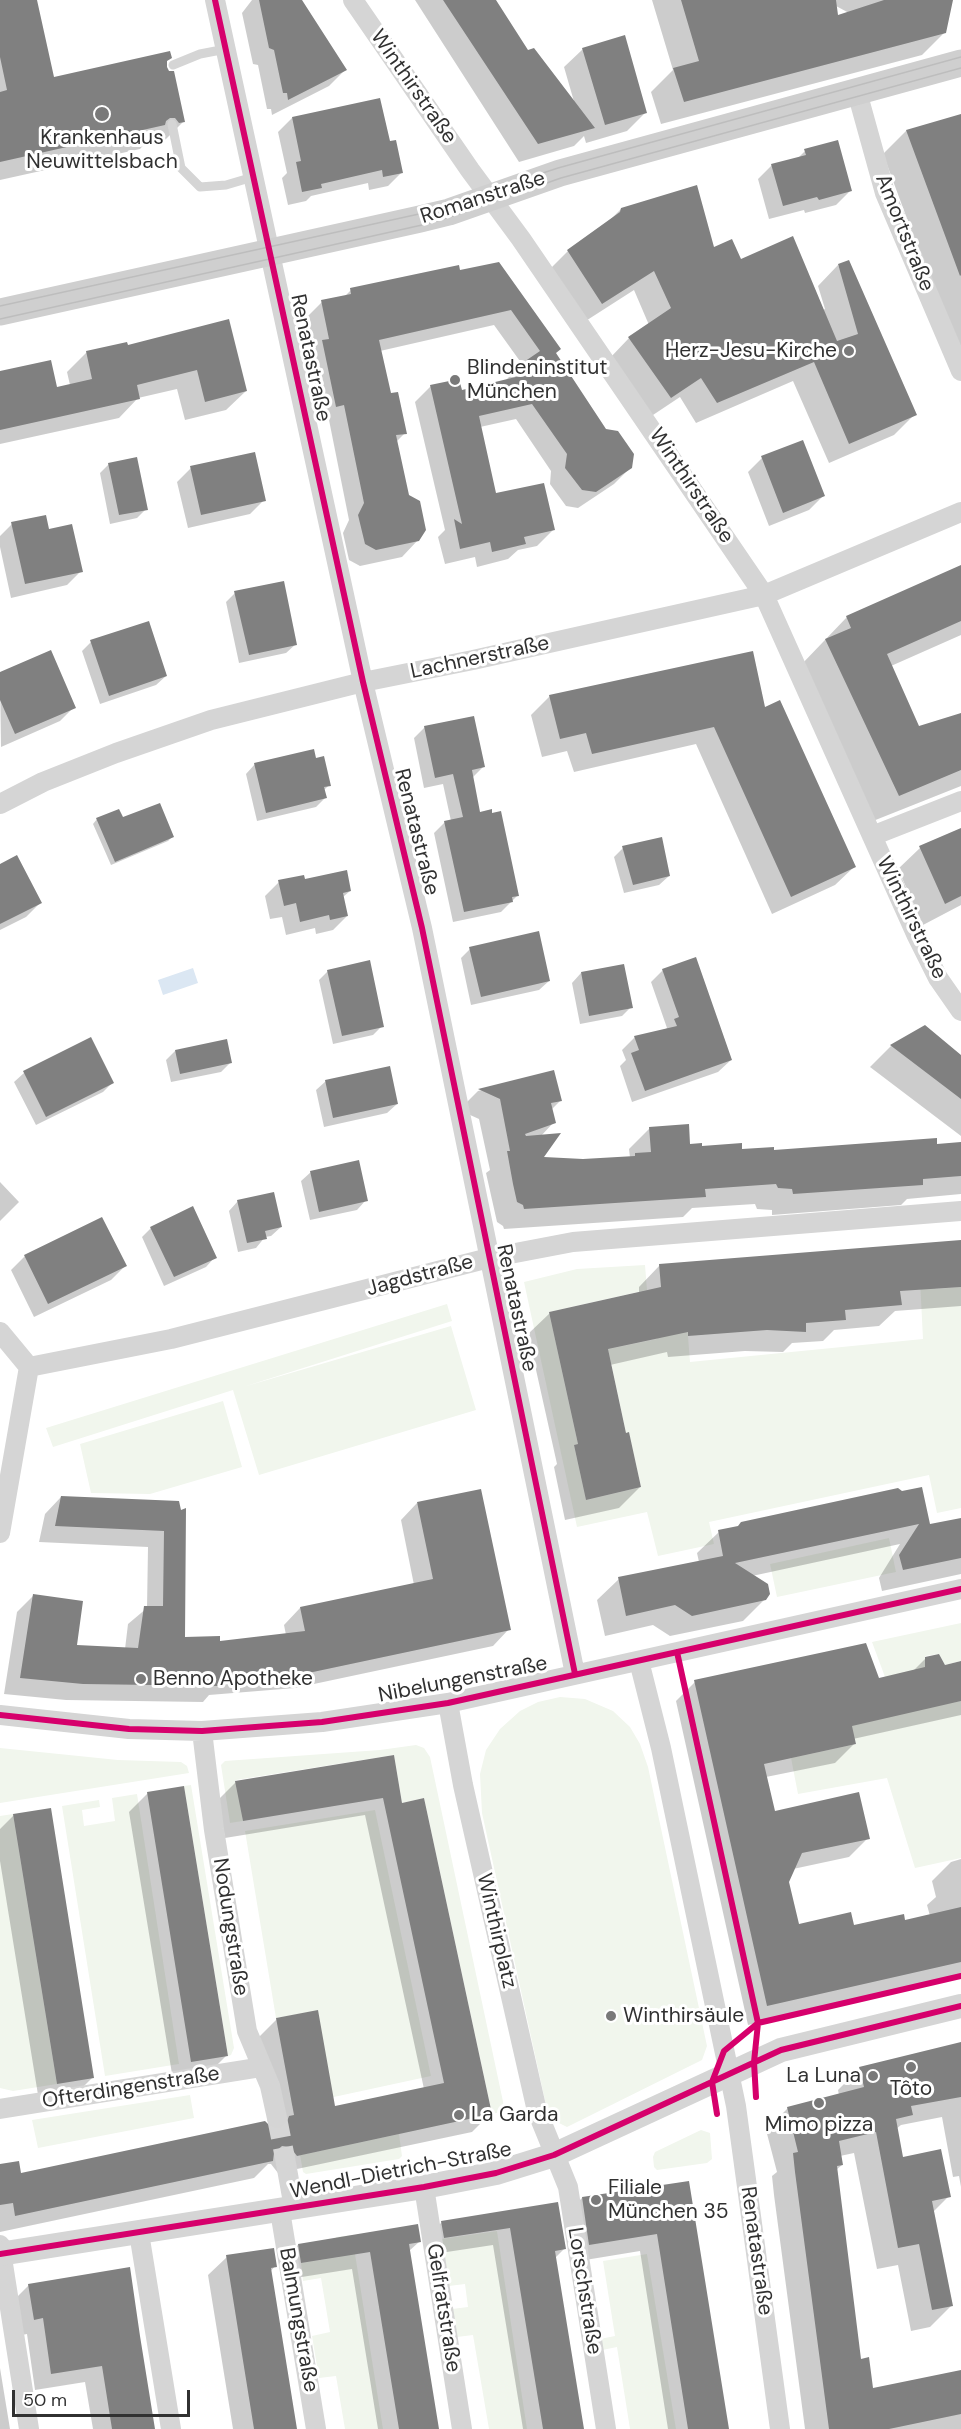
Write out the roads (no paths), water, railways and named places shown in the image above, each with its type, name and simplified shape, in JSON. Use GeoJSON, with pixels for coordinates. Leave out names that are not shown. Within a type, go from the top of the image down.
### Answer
{"type":"FeatureCollection","features":[{"type":"Feature","properties":{"kind":"main road","name":"Romanstraße"},"geometry":{"type":"LineString","coordinates":[[0,312],[420,219],[560,173],[961,63]]}},
{"type":"Feature","properties":{"kind":"street","name":"Renatastraße"},"geometry":{"type":"LineString","coordinates":[[215,0],[363,682],[422,927],[575,1674]]}},
{"type":"Feature","properties":{"kind":"street","name":"Winthirstraße"},"geometry":{"type":"LineString","coordinates":[[353,0],[598,350],[764,595],[929,960],[938,978],[961,1011]]}},
{"type":"Feature","properties":{"kind":"street","name":"Amortstraße"},"geometry":{"type":"LineString","coordinates":[[857,92],[885,193],[961,370]]}},
{"type":"Feature","properties":{"kind":"street","name":"Lachnerstraße"},"geometry":{"type":"LineString","coordinates":[[0,804],[105,757],[211,720],[363,682],[473,660],[764,595],[961,512]]}},
{"type":"Feature","properties":{"kind":"street"},"geometry":{"type":"LineString","coordinates":[[872,836],[961,801]]}},
{"type":"Feature","properties":{"kind":"street","name":"Jagdstraße"},"geometry":{"type":"LineString","coordinates":[[28,1367],[171,1339],[489,1258],[573,1242],[961,1211]]}},
{"type":"Feature","properties":{"kind":"street"},"geometry":{"type":"LineString","coordinates":[[0,1332],[28,1367],[0,1533]]}},
{"type":"Feature","properties":{"kind":"street","name":"Nibelungenstraße"},"geometry":{"type":"LineString","coordinates":[[0,1715],[129,1729],[202,1731],[322,1722],[448,1703],[961,1589]]}},
{"type":"Feature","properties":{"kind":"street"},"geometry":{"type":"LineString","coordinates":[[639,1661],[661,1748],[729,2073]]}},
{"type":"Feature","properties":{"kind":"street","name":"Winthirplatz"},"geometry":{"type":"LineString","coordinates":[[448,1703],[463,1785],[537,2111],[554,2155]]}},
{"type":"Feature","properties":{"kind":"street","name":"Nodungstraße"},"geometry":{"type":"LineString","coordinates":[[202,1731],[214,1830],[248,2031],[270,2086],[277,2118]]}},
{"type":"Feature","properties":{"kind":"street","name":"Wendl-Dietrich-Straße"},"geometry":{"type":"LineString","coordinates":[[0,2251],[139,2233],[424,2187],[496,2173],[554,2155],[782,2050],[961,2006]]}},
{"type":"Feature","properties":{"kind":"street","name":"Ofterdingenstraße"},"geometry":{"type":"LineString","coordinates":[[0,2109],[262,2067]]}},
{"type":"Feature","properties":{"kind":"street","name":"Renatastraße"},"geometry":{"type":"LineString","coordinates":[[729,2073],[736,2106],[780,2429]]}},
{"type":"Feature","properties":{"kind":"street","name":"Lorschstraße"},"geometry":{"type":"LineString","coordinates":[[554,2155],[568,2187],[606,2429]]}},
{"type":"Feature","properties":{"kind":"street"},"geometry":{"type":"LineString","coordinates":[[285,2158],[287,2209]]}},
{"type":"Feature","properties":{"kind":"street","name":"Gelfratstraße"},"geometry":{"type":"LineString","coordinates":[[424,2187],[462,2429]]}},
{"type":"Feature","properties":{"kind":"street","name":"Balmungstraße"},"geometry":{"type":"LineString","coordinates":[[287,2209],[316,2429]]}},
{"type":"Feature","properties":{"kind":"street"},"geometry":{"type":"LineString","coordinates":[[139,2233],[171,2429]]}},
{"type":"Feature","properties":{"kind":"street"},"geometry":{"type":"LineString","coordinates":[[0,2251],[29,2429]]}},
{"type":"Feature","properties":{"kind":"lane"},"geometry":{"type":"LineString","coordinates":[[173,65],[191,57],[226,49]]}},
{"type":"Feature","properties":{"kind":"lane"},"geometry":{"type":"LineString","coordinates":[[172,124],[182,168],[200,187],[226,185],[253,177]]}},
{"type":"Feature","properties":{"kind":"tunnel"},"geometry":{"type":"LineString","coordinates":[[277,2118],[285,2158]]}},
{"type":"Feature","properties":{"kind":"tram line"},"geometry":{"type":"LineString","coordinates":[[0,306],[419,214],[558,168],[961,57]]}},
{"type":"Feature","properties":{"kind":"tram line"},"geometry":{"type":"LineString","coordinates":[[0,319],[422,225],[561,178],[961,68]]}},
{"type":"Feature","properties":{"kind":"place","name":"Krankenhaus Neuwittelsbach"},"geometry":{"type":"Point","coordinates":[102,114]}},
{"type":"Feature","properties":{"kind":"place","name":"Herz-Jesu-Kirche"},"geometry":{"type":"Point","coordinates":[849,351]}},
{"type":"Feature","properties":{"kind":"place","name":"Blindeninstitut München"},"geometry":{"type":"Point","coordinates":[455,380]}},
{"type":"Feature","properties":{"kind":"place","name":"Benno Apotheke"},"geometry":{"type":"Point","coordinates":[141,1679]}},
{"type":"Feature","properties":{"kind":"place","name":"Winthirsäule"},"geometry":{"type":"Point","coordinates":[611,2016]}},
{"type":"Feature","properties":{"kind":"place","name":"Tôto"},"geometry":{"type":"Point","coordinates":[911,2067]}},
{"type":"Feature","properties":{"kind":"place","name":"La Luna"},"geometry":{"type":"Point","coordinates":[873,2076]}},
{"type":"Feature","properties":{"kind":"place","name":"Mimo pizza"},"geometry":{"type":"Point","coordinates":[819,2103]}},
{"type":"Feature","properties":{"kind":"place","name":"La Garda"},"geometry":{"type":"Point","coordinates":[459,2115]}},
{"type":"Feature","properties":{"kind":"place","name":"Filiale München 35"},"geometry":{"type":"Point","coordinates":[596,2200]}}]}
